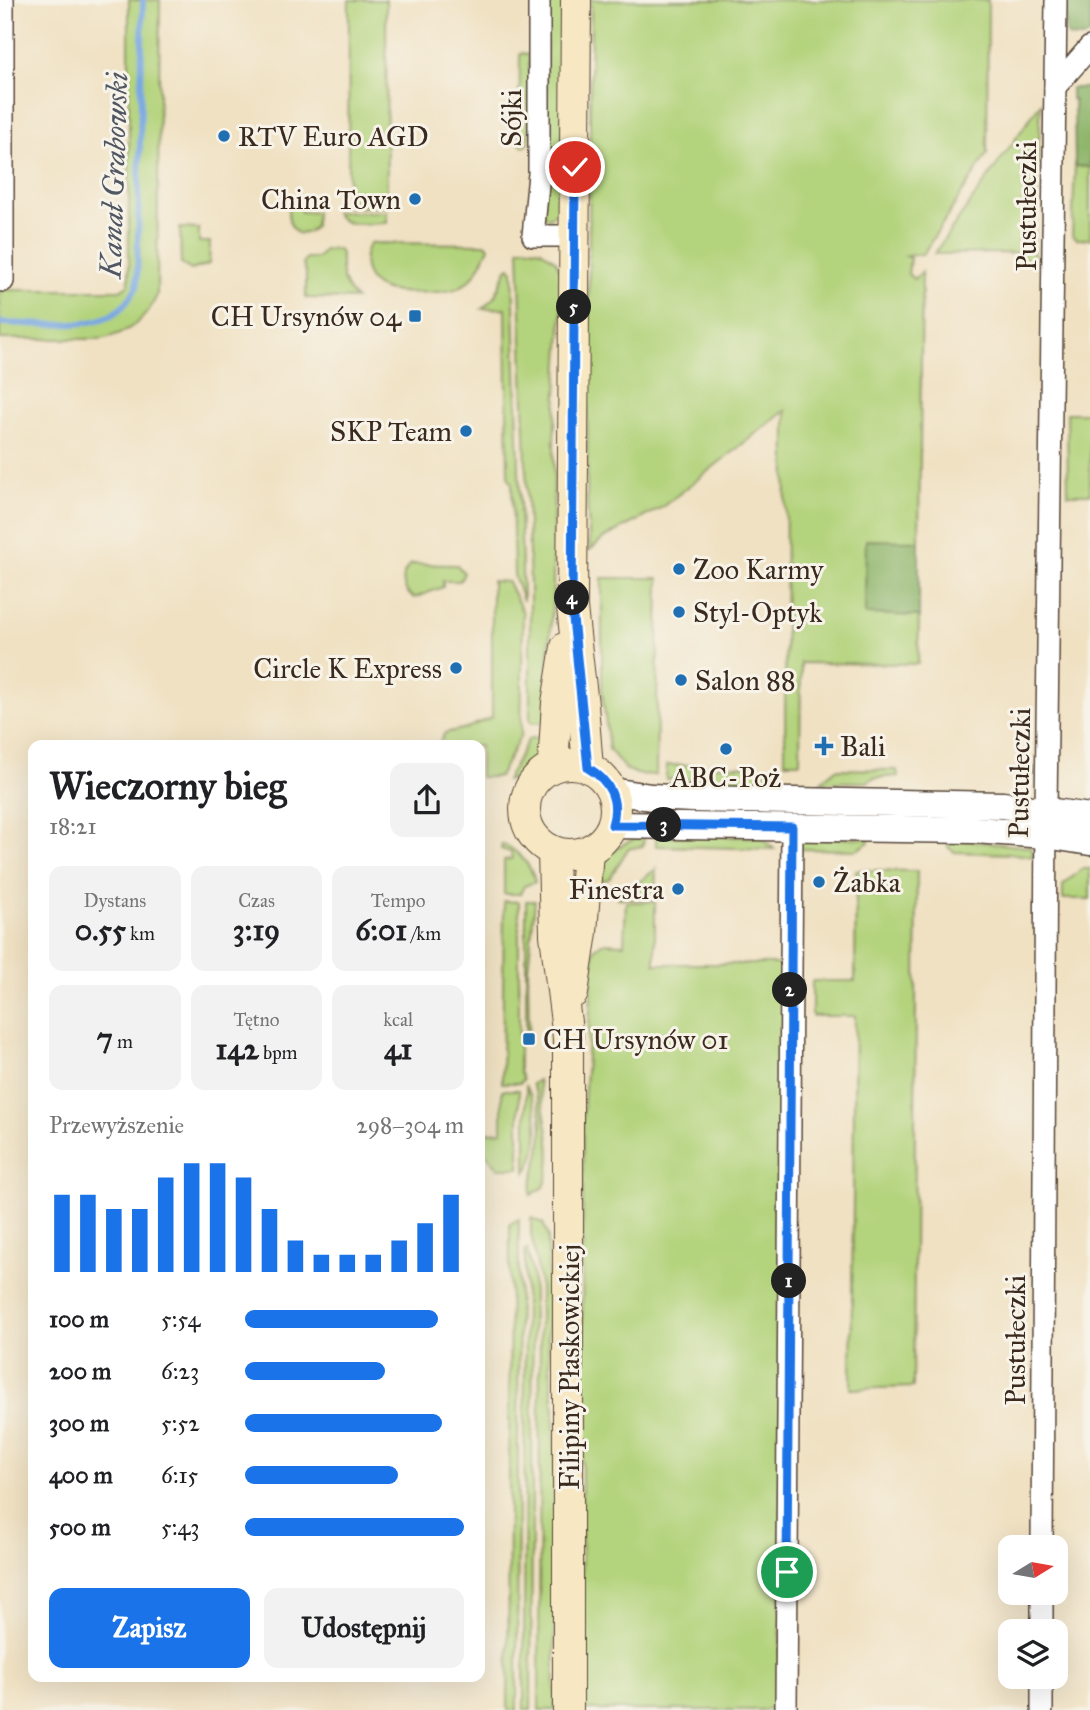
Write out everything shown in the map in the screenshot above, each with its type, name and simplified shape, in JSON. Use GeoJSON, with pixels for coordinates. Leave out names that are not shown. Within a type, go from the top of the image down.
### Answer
{"type":"FeatureCollection","features":[{"type":"Feature","properties":{"kind":"main road"},"geometry":{"type":"LineString","coordinates":[[576,0],[572,608],[588,768]]}},
{"type":"Feature","properties":{"kind":"main road"},"geometry":{"type":"LineString","coordinates":[[553,767],[557,703],[572,608]]}},
{"type":"Feature","properties":{"kind":"main road"},"geometry":{"type":"LineString","coordinates":[[565,764],[588,768],[598,773],[611,791],[615,805],[612,825],[607,836],[588,851],[570,855],[553,851],[533,836],[526,819],[525,808],[530,788],[540,775],[553,767],[565,764]]}},
{"type":"Feature","properties":{"kind":"main road","name":"Filipiny Płaskowickiej"},"geometry":{"type":"LineString","coordinates":[[553,851],[555,935],[568,1024],[568,1710]]}},
{"type":"Feature","properties":{"kind":"main road","name":"Filipiny Płaskowickiej"},"geometry":{"type":"LineString","coordinates":[[568,1024],[582,932],[588,851]]}},
{"type":"Feature","properties":{"kind":"street"},"geometry":{"type":"LineString","coordinates":[[2,281],[3,0]]}},
{"type":"Feature","properties":{"kind":"street","name":"Sójki"},"geometry":{"type":"LineString","coordinates":[[539,0],[539,174],[533,236],[574,236]]}},
{"type":"Feature","properties":{"kind":"street","name":"Pustułeczki"},"geometry":{"type":"LineString","coordinates":[[1042,1535],[1046,822],[1056,0]]}},
{"type":"Feature","properties":{"kind":"street"},"geometry":{"type":"LineString","coordinates":[[1055,87],[1090,47]]}},
{"type":"Feature","properties":{"kind":"street"},"geometry":{"type":"LineString","coordinates":[[611,791],[693,799],[1003,805],[1090,842]]}},
{"type":"Feature","properties":{"kind":"street"},"geometry":{"type":"LineString","coordinates":[[612,825],[986,830],[1090,817]]}},
{"type":"Feature","properties":{"kind":"street"},"geometry":{"type":"LineString","coordinates":[[786,1710],[792,827]]}},
{"type":"Feature","properties":{"kind":"street"},"geometry":{"type":"LineString","coordinates":[[1042,1689],[1042,1710]]}},
{"type":"Feature","properties":{"kind":"green space"},"geometry":{"type":"Polygon","coordinates":[[[129,0],[160,0],[157,295],[141,319],[110,337],[0,339],[0,290],[120,290],[129,284],[129,0]]]}},
{"type":"Feature","properties":{"kind":"green space"},"geometry":{"type":"Polygon","coordinates":[[[349,0],[386,0],[387,207],[348,207],[349,0]]]}},
{"type":"Feature","properties":{"kind":"green space"},"geometry":{"type":"Polygon","coordinates":[[[547,0],[563,0],[562,208],[549,218],[544,217],[547,0]]]}},
{"type":"Feature","properties":{"kind":"green space"},"geometry":{"type":"Polygon","coordinates":[[[591,0],[988,0],[987,154],[923,254],[906,256],[910,258],[908,274],[914,279],[922,272],[919,541],[866,541],[865,613],[919,616],[918,664],[801,663],[800,762],[785,762],[786,410],[661,508],[604,538],[590,550],[587,499],[591,0]]]}},
{"type":"Feature","properties":{"kind":"green space"},"geometry":{"type":"Polygon","coordinates":[[[1066,0],[1090,0],[1090,34],[1083,38],[1069,37],[1066,31],[1066,0]]]}},
{"type":"Feature","properties":{"kind":"green space"},"geometry":{"type":"Polygon","coordinates":[[[522,53],[529,55],[529,142],[524,146],[519,143],[522,53]]]}},
{"type":"Feature","properties":{"kind":"green space"},"geometry":{"type":"Polygon","coordinates":[[[1071,88],[1090,88],[1090,167],[1075,166],[1074,100],[1071,99],[1071,88]]]}},
{"type":"Feature","properties":{"kind":"green space"},"geometry":{"type":"Polygon","coordinates":[[[1041,103],[1033,266],[1019,253],[934,254],[1041,103]]]}},
{"type":"Feature","properties":{"kind":"green space"},"geometry":{"type":"Polygon","coordinates":[[[1075,166],[1090,167],[1090,239],[1077,239],[1072,235],[1075,166]]]}},
{"type":"Feature","properties":{"kind":"green space"},"geometry":{"type":"Polygon","coordinates":[[[288,202],[301,202],[301,212],[316,212],[315,226],[309,232],[298,234],[292,227],[288,216],[288,202]]]}},
{"type":"Feature","properties":{"kind":"green space"},"geometry":{"type":"Polygon","coordinates":[[[335,212],[387,212],[387,223],[365,224],[344,221],[335,212]]]}},
{"type":"Feature","properties":{"kind":"green space"},"geometry":{"type":"Polygon","coordinates":[[[180,228],[199,229],[199,242],[210,242],[209,264],[191,270],[181,264],[180,228]]]}},
{"type":"Feature","properties":{"kind":"green space"},"geometry":{"type":"Polygon","coordinates":[[[370,243],[487,244],[489,247],[481,264],[466,284],[445,291],[410,292],[383,289],[372,281],[365,263],[370,243]]]}},
{"type":"Feature","properties":{"kind":"green space"},"geometry":{"type":"Polygon","coordinates":[[[525,247],[541,250],[556,261],[560,270],[562,315],[554,440],[553,588],[545,723],[530,721],[530,587],[519,249],[525,247]]]}},
{"type":"Feature","properties":{"kind":"green space"},"geometry":{"type":"Polygon","coordinates":[[[337,249],[341,253],[345,284],[356,299],[306,298],[306,272],[303,264],[306,258],[318,258],[324,250],[337,249]]]}},
{"type":"Feature","properties":{"kind":"green space"},"geometry":{"type":"Polygon","coordinates":[[[510,267],[513,271],[523,601],[514,575],[512,484],[508,476],[506,308],[482,309],[494,298],[510,267]]]}},
{"type":"Feature","properties":{"kind":"green space"},"geometry":{"type":"Polygon","coordinates":[[[1067,413],[1090,413],[1090,494],[1068,494],[1067,413]]]}},
{"type":"Feature","properties":{"kind":"green space"},"geometry":{"type":"Polygon","coordinates":[[[866,540],[919,541],[919,616],[865,614],[866,540]]]}},
{"type":"Feature","properties":{"kind":"green space"},"geometry":{"type":"Polygon","coordinates":[[[411,564],[457,565],[464,573],[460,581],[443,581],[443,587],[414,598],[407,591],[404,582],[405,573],[411,564]]]}},
{"type":"Feature","properties":{"kind":"green space"},"geometry":{"type":"Polygon","coordinates":[[[602,578],[659,578],[656,775],[637,774],[625,769],[609,749],[602,690],[602,578]]]}},
{"type":"Feature","properties":{"kind":"green space"},"geometry":{"type":"Polygon","coordinates":[[[492,581],[508,582],[523,613],[521,735],[499,777],[485,777],[485,740],[441,740],[445,733],[467,728],[492,717],[492,581]]]}},
{"type":"Feature","properties":{"kind":"green space"},"geometry":{"type":"Polygon","coordinates":[[[542,738],[535,759],[525,771],[506,781],[528,740],[542,738]]]}},
{"type":"Feature","properties":{"kind":"green space"},"geometry":{"type":"Polygon","coordinates":[[[667,765],[760,766],[766,769],[769,778],[762,781],[666,779],[667,765]]]}},
{"type":"Feature","properties":{"kind":"green space"},"geometry":{"type":"Polygon","coordinates":[[[836,769],[897,770],[898,776],[873,778],[867,782],[820,782],[836,769]]]}},
{"type":"Feature","properties":{"kind":"green space"},"geometry":{"type":"Polygon","coordinates":[[[656,836],[760,837],[774,849],[656,846],[656,836]]]}},
{"type":"Feature","properties":{"kind":"green space"},"geometry":{"type":"Polygon","coordinates":[[[644,837],[643,846],[628,849],[610,878],[597,880],[603,864],[613,851],[627,842],[644,837]]]}},
{"type":"Feature","properties":{"kind":"green space"},"geometry":{"type":"Polygon","coordinates":[[[869,838],[869,842],[857,850],[796,849],[802,839],[869,838]]]}},
{"type":"Feature","properties":{"kind":"green space"},"geometry":{"type":"Polygon","coordinates":[[[948,839],[1030,847],[1035,857],[954,852],[948,847],[948,839]]]}},
{"type":"Feature","properties":{"kind":"green space"},"geometry":{"type":"Polygon","coordinates":[[[502,844],[519,854],[533,876],[535,882],[524,886],[520,894],[504,894],[504,860],[512,859],[511,852],[501,849],[502,844]]]}},
{"type":"Feature","properties":{"kind":"green space"},"geometry":{"type":"Polygon","coordinates":[[[656,869],[655,899],[618,898],[656,869]]]}},
{"type":"Feature","properties":{"kind":"green space"},"geometry":{"type":"Polygon","coordinates":[[[1082,869],[1090,869],[1090,899],[1063,899],[1063,885],[1082,869]]]}},
{"type":"Feature","properties":{"kind":"green space"},"geometry":{"type":"Polygon","coordinates":[[[856,870],[917,871],[913,1387],[851,1389],[855,1016],[812,1016],[812,981],[855,981],[856,870]]]}},
{"type":"Feature","properties":{"kind":"green space"},"geometry":{"type":"Polygon","coordinates":[[[504,901],[519,902],[519,1071],[523,1080],[520,1083],[502,1083],[504,901]]]}},
{"type":"Feature","properties":{"kind":"green space"},"geometry":{"type":"Polygon","coordinates":[[[526,901],[535,901],[528,969],[529,1030],[526,1030],[526,901]]]}},
{"type":"Feature","properties":{"kind":"green space"},"geometry":{"type":"Polygon","coordinates":[[[626,902],[655,902],[655,964],[784,964],[780,1710],[581,1710],[583,1118],[594,949],[602,943],[624,944],[626,902]]]}},
{"type":"Feature","properties":{"kind":"green space"},"geometry":{"type":"Polygon","coordinates":[[[538,1080],[550,1162],[544,1187],[531,1195],[542,1138],[542,1120],[532,1084],[538,1080]]]}},
{"type":"Feature","properties":{"kind":"green space"},"geometry":{"type":"Polygon","coordinates":[[[526,1087],[534,1106],[537,1141],[535,1153],[526,1172],[526,1087]]]}},
{"type":"Feature","properties":{"kind":"green space"},"geometry":{"type":"Polygon","coordinates":[[[502,1090],[519,1090],[519,1168],[498,1168],[485,1151],[485,1133],[502,1131],[502,1090]]]}},
{"type":"Feature","properties":{"kind":"green space"},"geometry":{"type":"Polygon","coordinates":[[[531,1218],[543,1223],[548,1235],[548,1341],[554,1412],[555,1710],[539,1710],[540,1283],[531,1218]]]}},
{"type":"Feature","properties":{"kind":"green space"},"geometry":{"type":"Polygon","coordinates":[[[519,1219],[517,1710],[508,1710],[510,1224],[519,1219]]]}},
{"type":"Feature","properties":{"kind":"green space"},"geometry":{"type":"Polygon","coordinates":[[[527,1249],[533,1276],[531,1710],[524,1710],[527,1249]]]}},
{"type":"Feature","properties":{"kind":"waterway","name":"Kanał Grabowski"},"geometry":{"type":"LineString","coordinates":[[0,323],[63,325],[95,321],[120,309],[137,287],[143,0]]}},
{"type":"Feature","properties":{"kind":"place","name":"RTV Euro AGD"},"geometry":{"type":"Point","coordinates":[224,136]}},
{"type":"Feature","properties":{"kind":"place","name":"China Town"},"geometry":{"type":"Point","coordinates":[415,199]}},
{"type":"Feature","properties":{"kind":"place","name":"CH Ursynów 04"},"geometry":{"type":"Point","coordinates":[415,316]}},
{"type":"Feature","properties":{"kind":"place","name":"SKP Team"},"geometry":{"type":"Point","coordinates":[466,431]}},
{"type":"Feature","properties":{"kind":"place","name":"Zoo Karmy"},"geometry":{"type":"Point","coordinates":[679,569]}},
{"type":"Feature","properties":{"kind":"place","name":"Styl-Optyk"},"geometry":{"type":"Point","coordinates":[679,612]}},
{"type":"Feature","properties":{"kind":"place","name":"Circle K Express"},"geometry":{"type":"Point","coordinates":[456,668]}},
{"type":"Feature","properties":{"kind":"place","name":"Salon 88"},"geometry":{"type":"Point","coordinates":[681,680]}},
{"type":"Feature","properties":{"kind":"place","name":"Bali"},"geometry":{"type":"Point","coordinates":[824,746]}},
{"type":"Feature","properties":{"kind":"place","name":"ABC-Poż"},"geometry":{"type":"Point","coordinates":[726,749]}},
{"type":"Feature","properties":{"kind":"place","name":"Żabka"},"geometry":{"type":"Point","coordinates":[819,882]}},
{"type":"Feature","properties":{"kind":"place","name":"Finestra"},"geometry":{"type":"Point","coordinates":[678,889]}},
{"type":"Feature","properties":{"kind":"place","name":"CH Ursynów 01"},"geometry":{"type":"Point","coordinates":[529,1039]}},
{"type":"Feature","properties":{"kind":"route"},"geometry":{"type":"LineString","coordinates":[[575,167],[572,608],[588,768],[606,781],[611,791],[615,805],[612,825],[792,827],[787,1572]]}}]}
